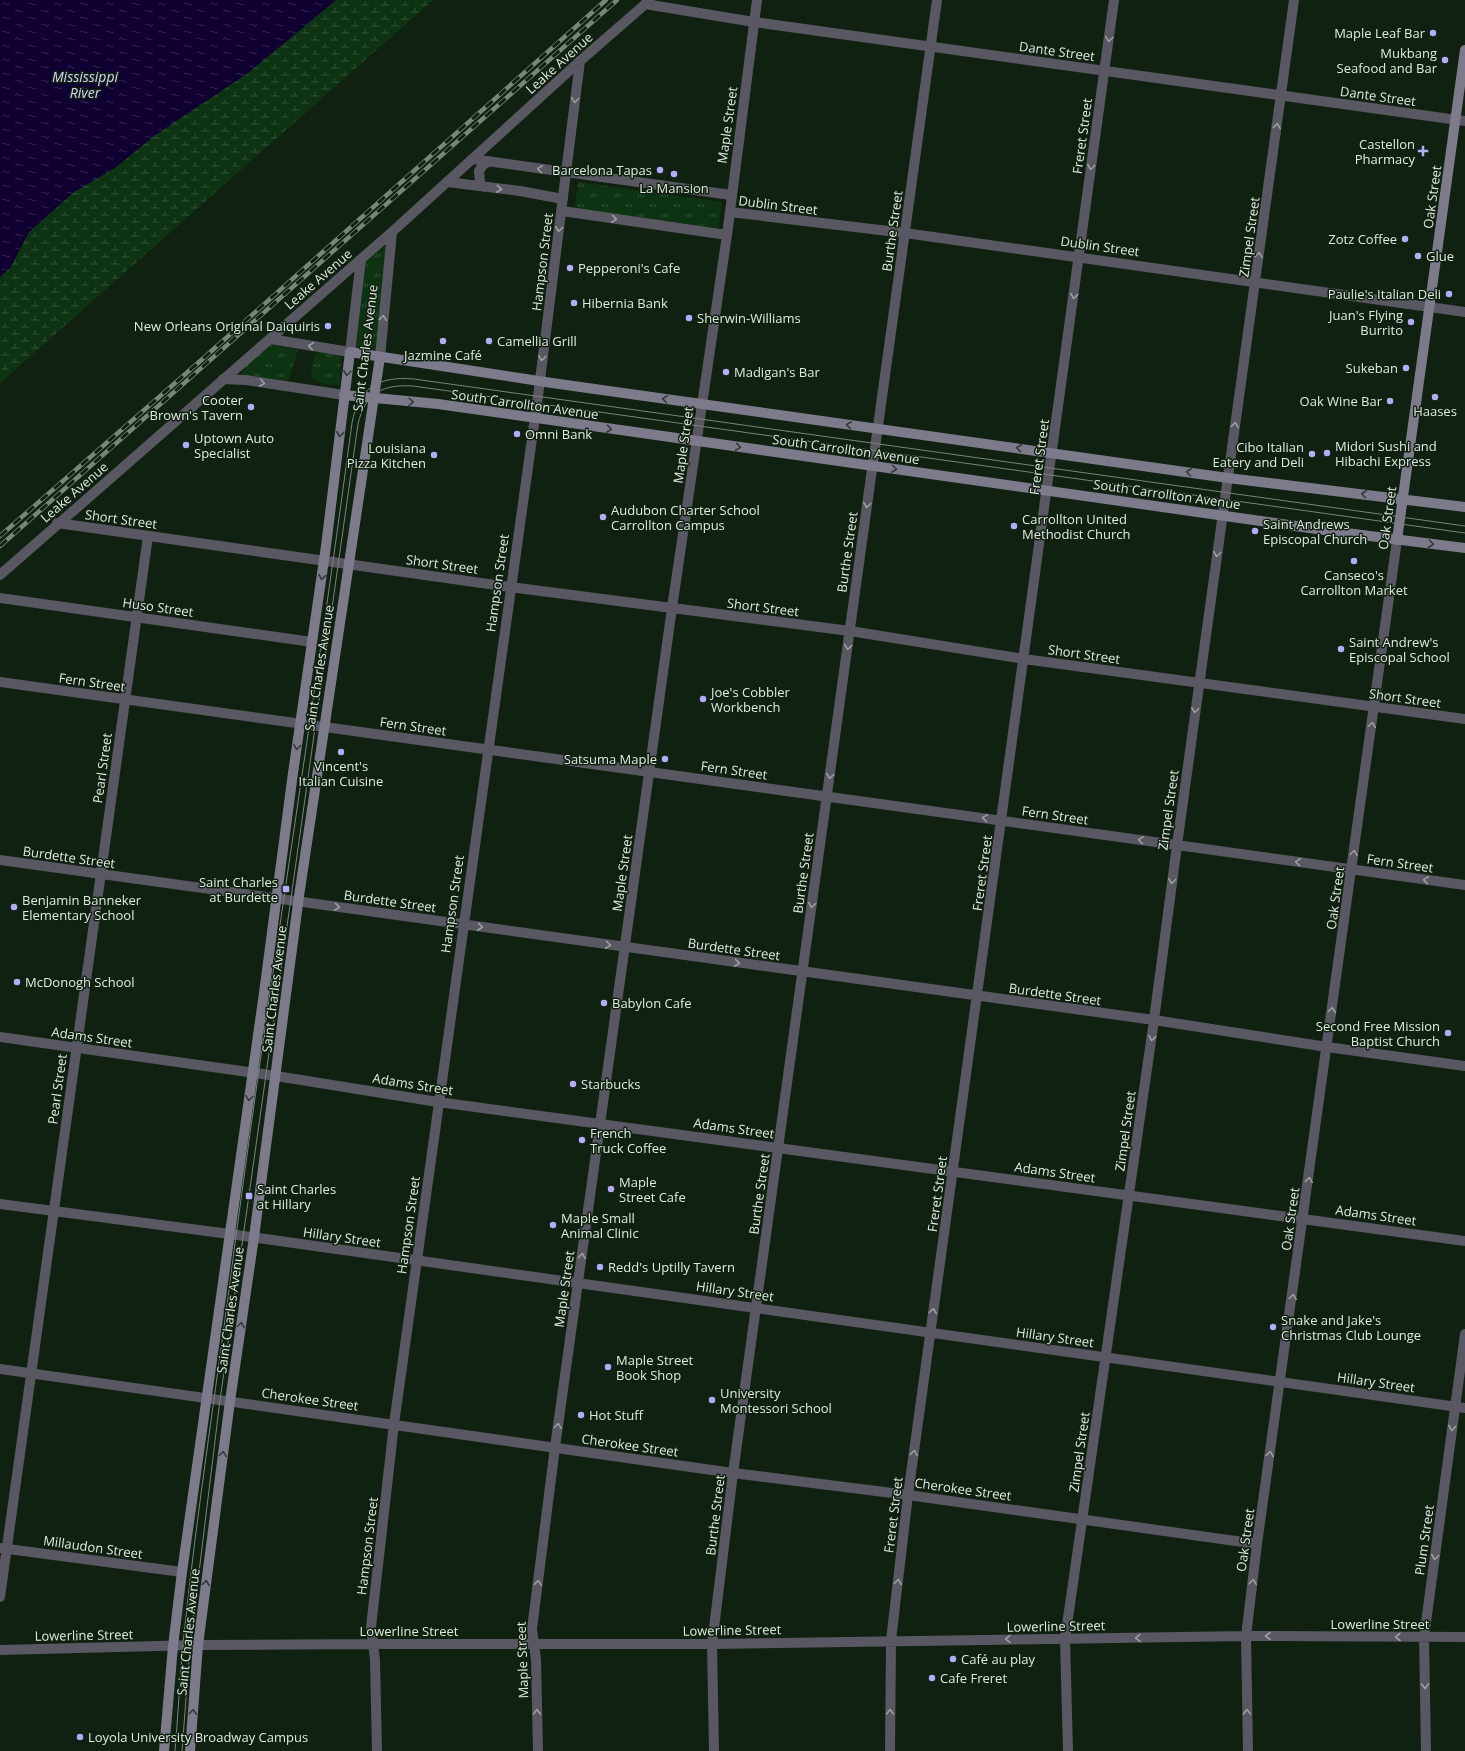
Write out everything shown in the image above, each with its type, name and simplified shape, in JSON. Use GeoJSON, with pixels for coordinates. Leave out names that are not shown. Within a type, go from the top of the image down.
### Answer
{"type":"FeatureCollection","features":[{"type":"Feature","properties":{"kind":"main road","name":"Oak Street"},"geometry":{"type":"LineString","coordinates":[[1398,540],[1430,307],[1460,120],[1465,50]]}},
{"type":"Feature","properties":{"kind":"main road","name":"South Carrollton Avenue"},"geometry":{"type":"LineString","coordinates":[[350,352],[539,381],[1228,478],[1465,507]]}},
{"type":"Feature","properties":{"kind":"main road","name":"Saint Charles Avenue"},"geometry":{"type":"LineString","coordinates":[[164,1751],[173,1646],[182,1572],[324,560],[350,352]]}},
{"type":"Feature","properties":{"kind":"main road","name":"Saint Charles Avenue"},"geometry":{"type":"LineString","coordinates":[[190,1751],[198,1646],[230,1401],[276,1076],[298,902],[372,399],[380,357]]}},
{"type":"Feature","properties":{"kind":"main road","name":"South Carrollton Avenue"},"geometry":{"type":"LineString","coordinates":[[344,395],[372,399],[438,404],[534,419],[1047,491],[1465,548]]}},
{"type":"Feature","properties":{"kind":"street","name":"Maple Street"},"geometry":{"type":"LineString","coordinates":[[538,1751],[536,1660],[532,1629],[600,1123],[672,608],[727,235],[731,195],[758,0]]}},
{"type":"Feature","properties":{"kind":"street","name":"Burthe Street"},"geometry":{"type":"LineString","coordinates":[[714,1751],[712,1644],[733,1473],[937,0]]}},
{"type":"Feature","properties":{"kind":"street","name":"Freret Street"},"geometry":{"type":"LineString","coordinates":[[890,1751],[891,1640],[908,1494],[978,996],[1114,0]]}},
{"type":"Feature","properties":{"kind":"street","name":"Zimpel Street"},"geometry":{"type":"LineString","coordinates":[[1068,1751],[1065,1639],[1154,1020],[1199,682],[1282,96],[1294,0]]}},
{"type":"Feature","properties":{"kind":"street","name":"Dante Street"},"geometry":{"type":"LineString","coordinates":[[648,2],[754,22],[1460,120]]}},
{"type":"Feature","properties":{"kind":"street","name":"Leake Avenue"},"geometry":{"type":"LineString","coordinates":[[0,575],[57,523],[392,232],[580,61],[648,2]]}},
{"type":"Feature","properties":{"kind":"street","name":"Hampson Street"},"geometry":{"type":"LineString","coordinates":[[377,1751],[375,1660],[370,1627],[394,1424],[534,419],[562,211],[580,61]]}},
{"type":"Feature","properties":{"kind":"street","name":"Dublin Street"},"geometry":{"type":"LineString","coordinates":[[472,159],[731,195]]}},
{"type":"Feature","properties":{"kind":"street"},"geometry":{"type":"LineString","coordinates":[[484,187],[480,183],[479,171],[483,165],[489,161]]}},
{"type":"Feature","properties":{"kind":"street"},"geometry":{"type":"LineString","coordinates":[[447,182],[520,191],[563,199]]}},
{"type":"Feature","properties":{"kind":"street","name":"Dublin Street"},"geometry":{"type":"LineString","coordinates":[[730,209],[1079,256],[1465,312]]}},
{"type":"Feature","properties":{"kind":"street"},"geometry":{"type":"LineString","coordinates":[[562,211],[727,235]]}},
{"type":"Feature","properties":{"kind":"street","name":"Saint Charles Avenue"},"geometry":{"type":"LineString","coordinates":[[380,357],[392,232]]}},
{"type":"Feature","properties":{"kind":"street","name":"Saint Charles Avenue"},"geometry":{"type":"LineString","coordinates":[[350,352],[361,259]]}},
{"type":"Feature","properties":{"kind":"street","name":"South Carrollton Avenue"},"geometry":{"type":"LineString","coordinates":[[270,339],[350,352]]}},
{"type":"Feature","properties":{"kind":"street","name":"South Carrollton Avenue"},"geometry":{"type":"LineString","coordinates":[[223,379],[246,380],[344,395]]}},
{"type":"Feature","properties":{"kind":"street","name":"Short Street"},"geometry":{"type":"LineString","coordinates":[[57,523],[510,587],[850,631],[1024,659],[1465,719]]}},
{"type":"Feature","properties":{"kind":"street","name":"Pearl Street"},"geometry":{"type":"LineString","coordinates":[[0,1597],[4,1548],[31,1373],[148,536]]}},
{"type":"Feature","properties":{"kind":"street","name":"Oak Street"},"geometry":{"type":"LineString","coordinates":[[1248,1751],[1246,1636],[1257,1544],[1304,1219],[1398,540]]}},
{"type":"Feature","properties":{"kind":"street","name":"Huso Street"},"geometry":{"type":"LineString","coordinates":[[0,598],[312,642]]}},
{"type":"Feature","properties":{"kind":"street","name":"Fern Street"},"geometry":{"type":"LineString","coordinates":[[0,682],[1002,820],[1465,886]]}},
{"type":"Feature","properties":{"kind":"street","name":"Burdette Street"},"geometry":{"type":"LineString","coordinates":[[0,860],[1154,1020],[1327,1047],[1465,1066]]}},
{"type":"Feature","properties":{"kind":"street","name":"Adams Street"},"geometry":{"type":"LineString","coordinates":[[0,1037],[253,1074],[276,1076],[438,1102],[953,1170],[1465,1241]]}},
{"type":"Feature","properties":{"kind":"street","name":"Hillary Street"},"geometry":{"type":"LineString","coordinates":[[0,1204],[254,1237],[1460,1407]]}},
{"type":"Feature","properties":{"kind":"street","name":"Plum Street"},"geometry":{"type":"LineString","coordinates":[[1426,1751],[1424,1637],[1460,1407],[1465,1334]]}},
{"type":"Feature","properties":{"kind":"street","name":"Cherokee Street"},"geometry":{"type":"LineString","coordinates":[[0,1369],[206,1397],[733,1473],[908,1494],[1257,1544]]}},
{"type":"Feature","properties":{"kind":"street","name":"Millaudon Street"},"geometry":{"type":"LineString","coordinates":[[4,1548],[182,1572]]}},
{"type":"Feature","properties":{"kind":"street","name":"Lowerline Street"},"geometry":{"type":"LineString","coordinates":[[0,1650],[173,1646],[372,1644],[712,1644],[891,1640],[1246,1636],[1465,1636]]}},
{"type":"Feature","properties":{"kind":"green space"},"geometry":{"type":"Polygon","coordinates":[[[330,0],[433,0],[0,383],[0,276],[10,268],[29,232],[47,209],[330,0]]]}},
{"type":"Feature","properties":{"kind":"green space"},"geometry":{"type":"Polygon","coordinates":[[[578,182],[722,202],[718,228],[575,208],[578,182]]]}},
{"type":"Feature","properties":{"kind":"green space"},"geometry":{"type":"Polygon","coordinates":[[[385,246],[377,351],[353,347],[362,265],[385,246]]]}},
{"type":"Feature","properties":{"kind":"green space"},"geometry":{"type":"Polygon","coordinates":[[[270,345],[298,350],[289,379],[285,381],[241,374],[247,365],[270,345]]]}},
{"type":"Feature","properties":{"kind":"green space"},"geometry":{"type":"Polygon","coordinates":[[[317,353],[338,353],[341,357],[340,383],[338,385],[320,383],[311,377],[313,359],[317,353]]]}},
{"type":"Feature","properties":{"kind":"water","name":"Mississippi River"},"geometry":{"type":"Polygon","coordinates":[[[0,0],[336,0],[248,73],[154,136],[115,168],[74,192],[29,232],[10,268],[0,277],[0,0]]]}},
{"type":"Feature","properties":{"kind":"tram line"},"geometry":{"type":"LineString","coordinates":[[175,1751],[183,1644],[195,1542],[264,1033],[324,626],[352,423],[355,411],[365,392],[372,386],[381,382],[414,379],[1465,526]]}},
{"type":"Feature","properties":{"kind":"tram line"},"geometry":{"type":"LineString","coordinates":[[182,1751],[190,1646],[220,1400],[358,424],[361,413],[371,398],[384,389],[413,386],[1465,533]]}},
{"type":"Feature","properties":{"kind":"railway"},"geometry":{"type":"LineString","coordinates":[[0,536],[198,363],[606,0]]}},
{"type":"Feature","properties":{"kind":"railway"},"geometry":{"type":"LineString","coordinates":[[0,546],[617,0]]}},
{"type":"Feature","properties":{"kind":"place","name":"Maple Leaf Bar"},"geometry":{"type":"Point","coordinates":[1433,33]}},
{"type":"Feature","properties":{"kind":"place","name":"Mukbang Seafood and Bar"},"geometry":{"type":"Point","coordinates":[1445,60]}},
{"type":"Feature","properties":{"kind":"place","name":"Castellon Pharmacy"},"geometry":{"type":"Point","coordinates":[1423,151]}},
{"type":"Feature","properties":{"kind":"place","name":"Barcelona Tapas"},"geometry":{"type":"Point","coordinates":[660,170]}},
{"type":"Feature","properties":{"kind":"place","name":"La Mansion"},"geometry":{"type":"Point","coordinates":[674,174]}},
{"type":"Feature","properties":{"kind":"place","name":"Zotz Coffee"},"geometry":{"type":"Point","coordinates":[1405,239]}},
{"type":"Feature","properties":{"kind":"place","name":"Glue"},"geometry":{"type":"Point","coordinates":[1418,256]}},
{"type":"Feature","properties":{"kind":"place","name":"Pepperoni's Cafe"},"geometry":{"type":"Point","coordinates":[570,268]}},
{"type":"Feature","properties":{"kind":"place","name":"Paulie's Italian Deli"},"geometry":{"type":"Point","coordinates":[1449,294]}},
{"type":"Feature","properties":{"kind":"place","name":"Hibernia Bank"},"geometry":{"type":"Point","coordinates":[574,303]}},
{"type":"Feature","properties":{"kind":"place","name":"Sherwin-Williams"},"geometry":{"type":"Point","coordinates":[689,318]}},
{"type":"Feature","properties":{"kind":"place","name":"Juan's Flying Burrito"},"geometry":{"type":"Point","coordinates":[1411,322]}},
{"type":"Feature","properties":{"kind":"place","name":"New Orleans Original Daiquiris"},"geometry":{"type":"Point","coordinates":[328,326]}},
{"type":"Feature","properties":{"kind":"place","name":"Jazmine Café"},"geometry":{"type":"Point","coordinates":[443,341]}},
{"type":"Feature","properties":{"kind":"place","name":"Camellia Grill"},"geometry":{"type":"Point","coordinates":[489,341]}},
{"type":"Feature","properties":{"kind":"place","name":"Sukeban"},"geometry":{"type":"Point","coordinates":[1406,368]}},
{"type":"Feature","properties":{"kind":"place","name":"Madigan's Bar"},"geometry":{"type":"Point","coordinates":[726,372]}},
{"type":"Feature","properties":{"kind":"place","name":"Haases"},"geometry":{"type":"Point","coordinates":[1435,397]}},
{"type":"Feature","properties":{"kind":"place","name":"Oak Wine Bar"},"geometry":{"type":"Point","coordinates":[1390,401]}},
{"type":"Feature","properties":{"kind":"place","name":"Cooter Brown's Tavern"},"geometry":{"type":"Point","coordinates":[251,407]}},
{"type":"Feature","properties":{"kind":"place","name":"Omni Bank"},"geometry":{"type":"Point","coordinates":[517,434]}},
{"type":"Feature","properties":{"kind":"place","name":"Uptown Auto Specialist"},"geometry":{"type":"Point","coordinates":[186,445]}},
{"type":"Feature","properties":{"kind":"place","name":"Midori Sushi and Hibachi Express"},"geometry":{"type":"Point","coordinates":[1327,453]}},
{"type":"Feature","properties":{"kind":"place","name":"Cibo Italian Eatery and Deli"},"geometry":{"type":"Point","coordinates":[1312,454]}},
{"type":"Feature","properties":{"kind":"place","name":"Louisiana Pizza Kitchen"},"geometry":{"type":"Point","coordinates":[434,455]}},
{"type":"Feature","properties":{"kind":"place","name":"Audubon Charter School Carrollton Campus"},"geometry":{"type":"Point","coordinates":[603,517]}},
{"type":"Feature","properties":{"kind":"place","name":"Carrollton United Methodist Church"},"geometry":{"type":"Point","coordinates":[1014,526]}},
{"type":"Feature","properties":{"kind":"place","name":"Saint Andrews Episcopal Church"},"geometry":{"type":"Point","coordinates":[1255,531]}},
{"type":"Feature","properties":{"kind":"place","name":"Canseco's Carrollton Market"},"geometry":{"type":"Point","coordinates":[1354,561]}},
{"type":"Feature","properties":{"kind":"place","name":"Saint Andrew's Episcopal School"},"geometry":{"type":"Point","coordinates":[1341,649]}},
{"type":"Feature","properties":{"kind":"place","name":"Joe's Cobbler Workbench"},"geometry":{"type":"Point","coordinates":[703,699]}},
{"type":"Feature","properties":{"kind":"place","name":"Vincent's Italian Cuisine"},"geometry":{"type":"Point","coordinates":[341,752]}},
{"type":"Feature","properties":{"kind":"place","name":"Satsuma Maple"},"geometry":{"type":"Point","coordinates":[665,759]}},
{"type":"Feature","properties":{"kind":"place","name":"Saint Charles at Burdette"},"geometry":{"type":"Point","coordinates":[286,889]}},
{"type":"Feature","properties":{"kind":"place","name":"Benjamin Banneker Elementary School"},"geometry":{"type":"Point","coordinates":[14,907]}},
{"type":"Feature","properties":{"kind":"place","name":"McDonogh School"},"geometry":{"type":"Point","coordinates":[17,982]}},
{"type":"Feature","properties":{"kind":"place","name":"Babylon Cafe"},"geometry":{"type":"Point","coordinates":[604,1003]}},
{"type":"Feature","properties":{"kind":"place","name":"Second Free Mission Baptist Church"},"geometry":{"type":"Point","coordinates":[1448,1033]}},
{"type":"Feature","properties":{"kind":"place","name":"Starbucks"},"geometry":{"type":"Point","coordinates":[573,1084]}},
{"type":"Feature","properties":{"kind":"place","name":"French Truck Coffee"},"geometry":{"type":"Point","coordinates":[582,1140]}},
{"type":"Feature","properties":{"kind":"place","name":"Maple Street Cafe"},"geometry":{"type":"Point","coordinates":[611,1189]}},
{"type":"Feature","properties":{"kind":"place","name":"Saint Charles at Hillary"},"geometry":{"type":"Point","coordinates":[249,1196]}},
{"type":"Feature","properties":{"kind":"place","name":"Maple Small Animal Clinic"},"geometry":{"type":"Point","coordinates":[553,1225]}},
{"type":"Feature","properties":{"kind":"place","name":"Redd's Uptilly Tavern"},"geometry":{"type":"Point","coordinates":[600,1267]}},
{"type":"Feature","properties":{"kind":"place","name":"Snake and Jake's Christmas Club Lounge"},"geometry":{"type":"Point","coordinates":[1273,1327]}},
{"type":"Feature","properties":{"kind":"place","name":"Maple Street Book Shop"},"geometry":{"type":"Point","coordinates":[608,1367]}},
{"type":"Feature","properties":{"kind":"place","name":"University Montessori School"},"geometry":{"type":"Point","coordinates":[712,1400]}},
{"type":"Feature","properties":{"kind":"place","name":"Hot Stuff"},"geometry":{"type":"Point","coordinates":[581,1415]}},
{"type":"Feature","properties":{"kind":"place","name":"Café au play"},"geometry":{"type":"Point","coordinates":[953,1659]}},
{"type":"Feature","properties":{"kind":"place","name":"Cafe Freret"},"geometry":{"type":"Point","coordinates":[932,1678]}},
{"type":"Feature","properties":{"kind":"place","name":"Loyola University Broadway Campus"},"geometry":{"type":"Point","coordinates":[80,1737]}}]}
